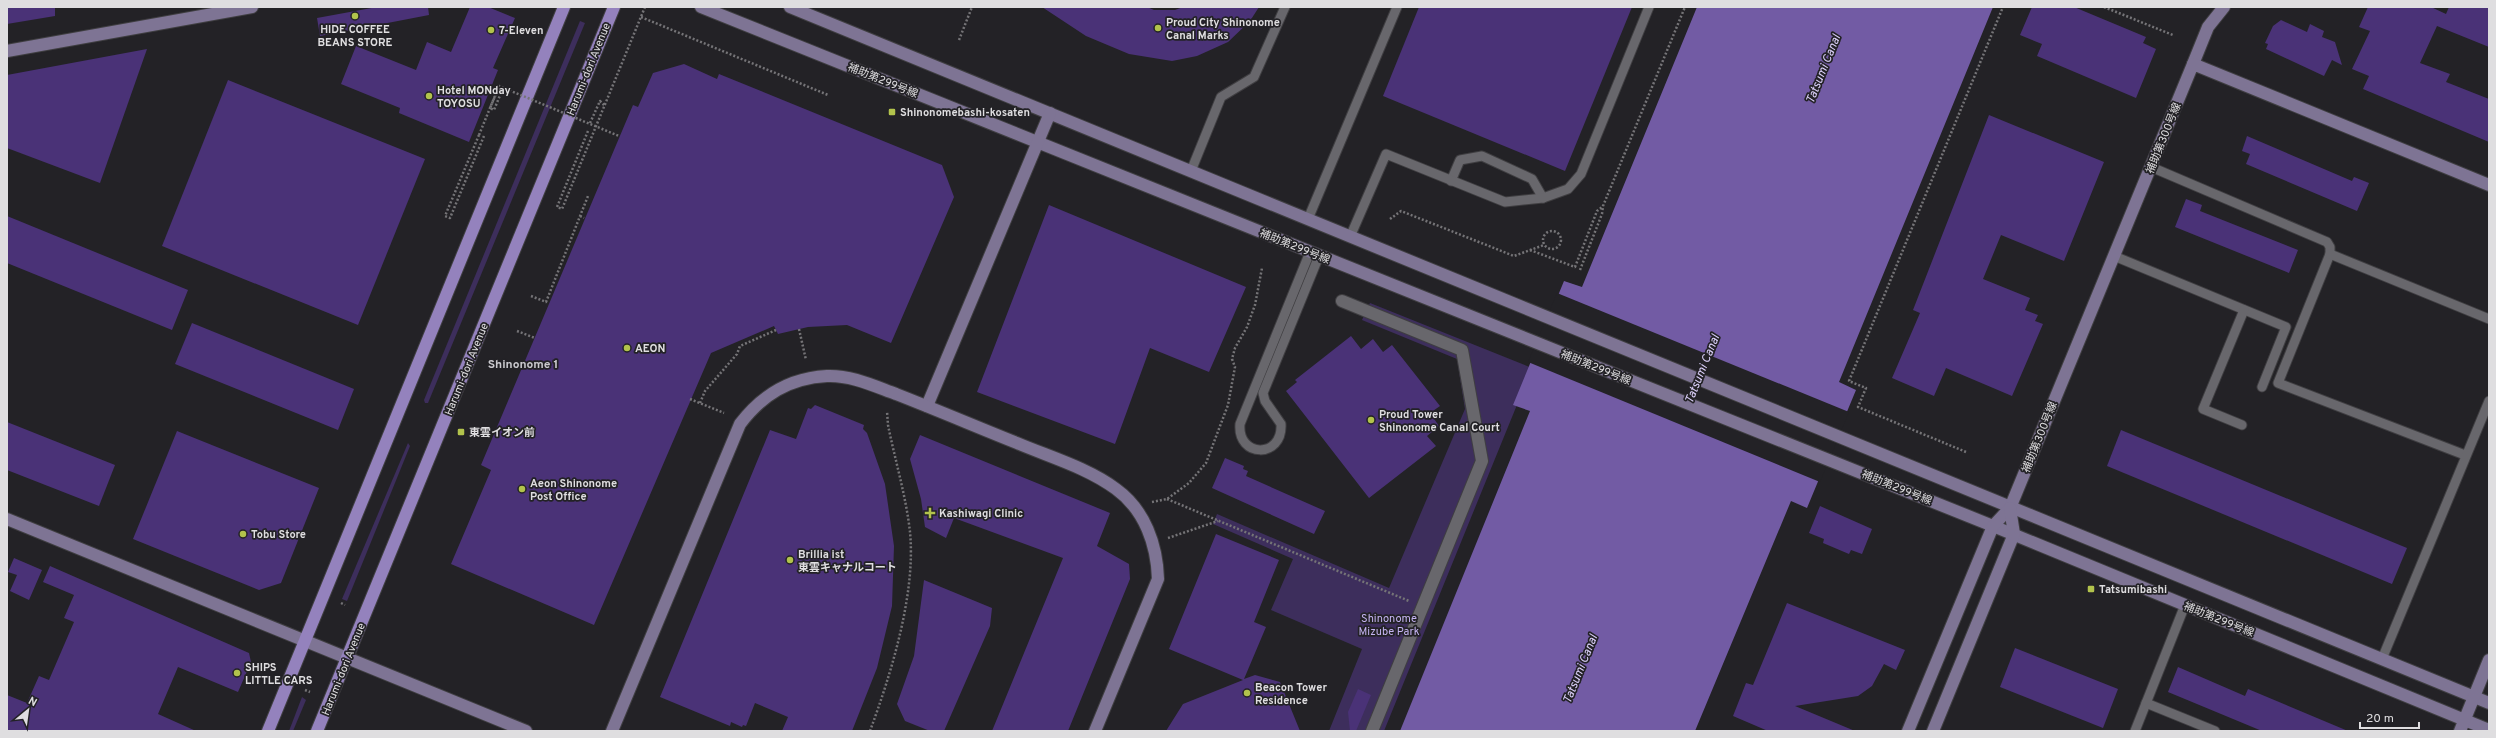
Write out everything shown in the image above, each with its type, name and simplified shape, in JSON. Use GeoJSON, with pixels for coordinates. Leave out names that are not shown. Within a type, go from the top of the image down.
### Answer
{"type":"FeatureCollection","features":[{"type":"Feature","properties":{"kind":"main road"},"geometry":{"type":"LineString","coordinates":[[268,731],[564,7]]}},
{"type":"Feature","properties":{"kind":"main road","name":"Harumi-dori Avenue"},"geometry":{"type":"LineString","coordinates":[[317,731],[614,7]]}},
{"type":"Feature","properties":{"kind":"street"},"geometry":{"type":"LineString","coordinates":[[7,51],[252,7]]}},
{"type":"Feature","properties":{"kind":"street","name":"補助第299号線"},"geometry":{"type":"LineString","coordinates":[[701,7],[2014,534],[2185,605],[2462,726],[2489,730]]}},
{"type":"Feature","properties":{"kind":"street"},"geometry":{"type":"LineString","coordinates":[[790,7],[2489,703]]}},
{"type":"Feature","properties":{"kind":"street","name":"補助第300号線"},"geometry":{"type":"LineString","coordinates":[[2010,508],[2208,27],[2224,7]]}},
{"type":"Feature","properties":{"kind":"street"},"geometry":{"type":"LineString","coordinates":[[2193,64],[2489,185]]}},
{"type":"Feature","properties":{"kind":"street"},"geometry":{"type":"LineString","coordinates":[[927,406],[1050,113]]}},
{"type":"Feature","properties":{"kind":"street"},"geometry":{"type":"LineString","coordinates":[[1342,301],[1462,350],[1482,461],[1372,731]]}},
{"type":"Feature","properties":{"kind":"street"},"geometry":{"type":"LineString","coordinates":[[612,731],[740,424],[758,402],[786,385],[806,379],[828,376],[855,379],[927,406],[1087,472],[1117,489],[1136,509],[1149,531],[1158,557],[1158,579],[1095,731]]}},
{"type":"Feature","properties":{"kind":"street"},"geometry":{"type":"LineString","coordinates":[[1908,731],[1993,526],[2010,508]]}},
{"type":"Feature","properties":{"kind":"street"},"geometry":{"type":"LineString","coordinates":[[1933,731],[2014,534],[2010,508]]}},
{"type":"Feature","properties":{"kind":"street"},"geometry":{"type":"LineString","coordinates":[[7,519],[526,731]]}},
{"type":"Feature","properties":{"kind":"street"},"geometry":{"type":"LineString","coordinates":[[2462,726],[2489,660]]}},
{"type":"Feature","properties":{"kind":"lane"},"geometry":{"type":"LineString","coordinates":[[1191,171],[1221,98],[1254,77],[1285,7]]}},
{"type":"Feature","properties":{"kind":"lane"},"geometry":{"type":"LineString","coordinates":[[1308,219],[1397,7]]}},
{"type":"Feature","properties":{"kind":"lane"},"geometry":{"type":"LineString","coordinates":[[1350,237],[1386,154],[1505,202],[1543,198],[1568,189],[1581,174],[1649,7]]}},
{"type":"Feature","properties":{"kind":"lane"},"geometry":{"type":"LineString","coordinates":[[1451,180],[1460,160],[1482,156],[1532,179],[1543,198]]}},
{"type":"Feature","properties":{"kind":"lane"},"geometry":{"type":"LineString","coordinates":[[2150,167],[2326,242],[2330,247],[2330,254],[2278,383],[2465,456]]}},
{"type":"Feature","properties":{"kind":"lane"},"geometry":{"type":"LineString","coordinates":[[1315,254],[1263,393],[1265,401],[1281,424],[1280,438],[1270,448],[1256,450],[1250,447],[1241,437],[1240,424],[1315,254]]}},
{"type":"Feature","properties":{"kind":"lane"},"geometry":{"type":"LineString","coordinates":[[2330,254],[2489,319]]}},
{"type":"Feature","properties":{"kind":"lane"},"geometry":{"type":"LineString","coordinates":[[2114,256],[2286,327],[2262,387]]}},
{"type":"Feature","properties":{"kind":"lane"},"geometry":{"type":"LineString","coordinates":[[2242,425],[2203,409],[2244,310]]}},
{"type":"Feature","properties":{"kind":"lane"},"geometry":{"type":"LineString","coordinates":[[2382,659],[2489,401]]}},
{"type":"Feature","properties":{"kind":"lane"},"geometry":{"type":"LineString","coordinates":[[2135,731],[2185,605]]}},
{"type":"Feature","properties":{"kind":"lane"},"geometry":{"type":"LineString","coordinates":[[2146,703],[2215,731]]}},
{"type":"Feature","properties":{"kind":"path"},"geometry":{"type":"LineString","coordinates":[[596,125],[645,7]]}},
{"type":"Feature","properties":{"kind":"path"},"geometry":{"type":"LineString","coordinates":[[959,40],[972,7]]}},
{"type":"Feature","properties":{"kind":"path"},"geometry":{"type":"LineString","coordinates":[[1580,270],[1602,214],[1603,206],[1685,7]]}},
{"type":"Feature","properties":{"kind":"path"},"geometry":{"type":"LineString","coordinates":[[1966,452],[1858,407],[1866,388],[1849,381],[2003,7]]}},
{"type":"Feature","properties":{"kind":"path"},"geometry":{"type":"LineString","coordinates":[[2104,7],[2173,35]]}},
{"type":"Feature","properties":{"kind":"path"},"geometry":{"type":"LineString","coordinates":[[641,17],[828,95]]}},
{"type":"Feature","properties":{"kind":"path"},"geometry":{"type":"LineString","coordinates":[[484,136],[450,218],[445,216],[499,86],[596,125],[619,136]]}},
{"type":"Feature","properties":{"kind":"path"},"geometry":{"type":"LineString","coordinates":[[499,87],[490,108],[494,110],[503,88]]}},
{"type":"Feature","properties":{"kind":"path"},"geometry":{"type":"LineString","coordinates":[[588,131],[557,207],[562,210],[605,103],[600,101],[590,123]]}},
{"type":"Feature","properties":{"kind":"path"},"geometry":{"type":"LineString","coordinates":[[531,296],[546,302],[588,196]]}},
{"type":"Feature","properties":{"kind":"path"},"geometry":{"type":"LineString","coordinates":[[1530,250],[1575,267],[1597,211],[1603,206]]}},
{"type":"Feature","properties":{"kind":"path"},"geometry":{"type":"LineString","coordinates":[[1390,220],[1401,211],[1514,256],[1544,245],[1553,250],[1558,248],[1562,239],[1556,232],[1546,233],[1544,236],[1544,245]]}},
{"type":"Feature","properties":{"kind":"path"},"geometry":{"type":"LineString","coordinates":[[580,216],[584,218]]}},
{"type":"Feature","properties":{"kind":"path"},"geometry":{"type":"LineString","coordinates":[[1152,502],[1167,499],[1189,483],[1206,463],[1228,405],[1235,367],[1232,359],[1235,348],[1248,327],[1255,305],[1262,268]]}},
{"type":"Feature","properties":{"kind":"path"},"geometry":{"type":"LineString","coordinates":[[799,329],[806,360]]}},
{"type":"Feature","properties":{"kind":"path"},"geometry":{"type":"LineString","coordinates":[[700,403],[705,391],[737,354],[740,346],[776,330]]}},
{"type":"Feature","properties":{"kind":"path"},"geometry":{"type":"LineString","coordinates":[[517,331],[535,338]]}},
{"type":"Feature","properties":{"kind":"path"},"geometry":{"type":"LineString","coordinates":[[690,399],[724,413]]}},
{"type":"Feature","properties":{"kind":"path"},"geometry":{"type":"LineString","coordinates":[[870,731],[888,683],[905,606],[910,559],[910,532],[888,424],[887,411]]}},
{"type":"Feature","properties":{"kind":"path"},"geometry":{"type":"LineString","coordinates":[[1167,499],[1422,606]]}},
{"type":"Feature","properties":{"kind":"path"},"geometry":{"type":"LineString","coordinates":[[1168,538],[1219,521]]}},
{"type":"Feature","properties":{"kind":"path"},"geometry":{"type":"LineString","coordinates":[[341,603],[345,605]]}},
{"type":"Feature","properties":{"kind":"path"},"geometry":{"type":"LineString","coordinates":[[305,690],[310,692]]}},
{"type":"Feature","properties":{"kind":"green space"},"geometry":{"type":"Polygon","coordinates":[[[580,21],[585,23],[428,403],[425,403],[424,400],[580,21]]]}},
{"type":"Feature","properties":{"kind":"green space","name":"Shinonome Mizube Park"},"geometry":{"type":"Polygon","coordinates":[[[1370,303],[1532,368],[1384,731],[1329,731],[1362,649],[1271,610],[1293,559],[1213,524],[1217,514],[1389,588],[1465,409],[1457,359],[1362,320],[1370,303]]]}},
{"type":"Feature","properties":{"kind":"green space"},"geometry":{"type":"Polygon","coordinates":[[[408,443],[410,446],[347,601],[342,599],[408,443]]]}},
{"type":"Feature","properties":{"kind":"green space"},"geometry":{"type":"Polygon","coordinates":[[[302,697],[306,700],[293,731],[289,731],[302,697]]]}},
{"type":"Feature","properties":{"kind":"water","name":"Tatsumi Canal"},"geometry":{"type":"Polygon","coordinates":[[[1697,7],[1993,7],[1839,382],[1856,390],[1807,508],[1791,501],[1695,731],[1400,731],[1530,411],[1513,405],[1564,281],[1582,287],[1697,7]]]}},
{"type":"Feature","properties":{"kind":"pier"},"geometry":{"type":"Polygon","coordinates":[[[1557,293],[1849,412],[1820,482],[1528,362],[1557,293]]]}},
{"type":"Feature","properties":{"kind":"building"},"geometry":{"type":"Polygon","coordinates":[[[7,7],[55,7],[55,16],[7,24],[7,7]]]}},
{"type":"Feature","properties":{"kind":"building"},"geometry":{"type":"Polygon","coordinates":[[[377,7],[428,7],[429,15],[320,36],[317,18],[377,7]]]}},
{"type":"Feature","properties":{"kind":"building","name":"Hotel MONday TOYOSU"},"geometry":{"type":"Polygon","coordinates":[[[470,7],[488,7],[515,18],[493,68],[498,70],[469,142],[399,113],[400,108],[341,84],[356,46],[416,70],[427,42],[451,52],[470,7]]]}},
{"type":"Feature","properties":{"kind":"building","name":"Proud City Shinonome Canal Marks"},"geometry":{"type":"Polygon","coordinates":[[[1042,7],[1147,7],[1154,10],[1175,10],[1183,7],[1259,7],[1250,21],[1228,42],[1197,56],[1172,61],[1129,54],[1086,36],[1042,7]]]}},
{"type":"Feature","properties":{"kind":"building"},"geometry":{"type":"Polygon","coordinates":[[[1419,7],[1632,7],[1565,171],[1383,96],[1419,7]]]}},
{"type":"Feature","properties":{"kind":"building"},"geometry":{"type":"Polygon","coordinates":[[[2032,7],[2074,7],[2146,37],[2143,43],[2156,49],[2136,98],[2037,56],[2042,44],[2020,35],[2032,7]]]}},
{"type":"Feature","properties":{"kind":"building"},"geometry":{"type":"Polygon","coordinates":[[[2368,7],[2431,7],[2446,14],[2449,7],[2489,7],[2489,47],[2437,26],[2420,63],[2450,74],[2446,82],[2489,99],[2489,142],[2363,89],[2369,76],[2352,69],[2370,31],[2359,27],[2368,7]]]}},
{"type":"Feature","properties":{"kind":"building"},"geometry":{"type":"Polygon","coordinates":[[[2281,20],[2307,32],[2310,24],[2324,31],[2322,37],[2335,42],[2342,65],[2332,60],[2324,76],[2266,49],[2268,44],[2265,43],[2273,26],[2281,20]]]}},
{"type":"Feature","properties":{"kind":"building"},"geometry":{"type":"Polygon","coordinates":[[[147,49],[100,183],[7,148],[7,75],[147,49]]]}},
{"type":"Feature","properties":{"kind":"building","name":"AEON"},"geometry":{"type":"Polygon","coordinates":[[[684,64],[717,79],[719,74],[942,165],[954,197],[891,343],[847,325],[808,327],[778,334],[774,326],[711,353],[594,625],[451,564],[491,470],[481,465],[633,105],[638,107],[653,73],[684,64]]]}},
{"type":"Feature","properties":{"kind":"building"},"geometry":{"type":"Polygon","coordinates":[[[228,80],[425,159],[358,325],[162,246],[228,80]]]}},
{"type":"Feature","properties":{"kind":"building"},"geometry":{"type":"Polygon","coordinates":[[[1989,115],[2104,162],[2064,261],[2001,235],[1983,279],[2030,298],[2025,310],[2038,315],[2035,321],[2043,324],[2012,396],[1946,368],[1934,396],[1892,378],[1920,313],[1913,310],[1989,115]]]}},
{"type":"Feature","properties":{"kind":"building"},"geometry":{"type":"Polygon","coordinates":[[[2247,136],[2352,181],[2354,177],[2369,183],[2357,211],[2246,164],[2250,154],[2242,151],[2247,136]]]}},
{"type":"Feature","properties":{"kind":"building"},"geometry":{"type":"Polygon","coordinates":[[[2186,199],[2202,205],[2200,211],[2298,250],[2289,273],[2175,227],[2186,199]]]}},
{"type":"Feature","properties":{"kind":"building"},"geometry":{"type":"Polygon","coordinates":[[[1049,205],[1246,287],[1209,372],[1150,348],[1115,444],[977,392],[1049,205]]]}},
{"type":"Feature","properties":{"kind":"building"},"geometry":{"type":"Polygon","coordinates":[[[7,216],[188,290],[172,330],[7,263],[7,216]]]}},
{"type":"Feature","properties":{"kind":"building"},"geometry":{"type":"Polygon","coordinates":[[[192,323],[354,389],[338,430],[175,364],[192,323]]]}},
{"type":"Feature","properties":{"kind":"building","name":"Proud Tower Shinonome Canal Court"},"geometry":{"type":"Polygon","coordinates":[[[1351,336],[1361,349],[1373,339],[1383,352],[1392,345],[1440,406],[1430,413],[1439,426],[1427,436],[1436,446],[1369,498],[1286,391],[1297,382],[1295,380],[1351,336]]]}},
{"type":"Feature","properties":{"kind":"building"},"geometry":{"type":"Polygon","coordinates":[[[815,405],[864,425],[863,429],[867,433],[885,484],[894,546],[892,606],[877,668],[852,731],[782,731],[788,717],[755,703],[746,726],[743,725],[742,727],[731,722],[730,726],[660,697],[770,430],[796,439],[808,408],[811,409],[815,405]]]}},
{"type":"Feature","properties":{"kind":"building"},"geometry":{"type":"Polygon","coordinates":[[[7,422],[115,465],[99,506],[7,470],[7,422]]]}},
{"type":"Feature","properties":{"kind":"building"},"geometry":{"type":"Polygon","coordinates":[[[2121,430],[2407,548],[2392,584],[2107,466],[2121,430]]]}},
{"type":"Feature","properties":{"kind":"building"},"geometry":{"type":"Polygon","coordinates":[[[177,431],[319,488],[281,583],[259,590],[133,539],[177,431]]]}},
{"type":"Feature","properties":{"kind":"building"},"geometry":{"type":"Polygon","coordinates":[[[920,435],[1110,513],[1097,546],[1129,564],[1130,579],[1068,731],[992,731],[1063,558],[954,518],[946,538],[925,527],[921,499],[910,459],[920,435]]]}},
{"type":"Feature","properties":{"kind":"building"},"geometry":{"type":"Polygon","coordinates":[[[1225,458],[1244,466],[1243,469],[1248,471],[1246,476],[1325,511],[1314,534],[1212,488],[1225,458]]]}},
{"type":"Feature","properties":{"kind":"building"},"geometry":{"type":"Polygon","coordinates":[[[1820,506],[1872,529],[1862,554],[1851,550],[1849,554],[1823,543],[1824,539],[1809,533],[1820,506]]]}},
{"type":"Feature","properties":{"kind":"building"},"geometry":{"type":"Polygon","coordinates":[[[1216,534],[1279,560],[1254,622],[1266,627],[1244,679],[1255,675],[1280,682],[1300,731],[1166,731],[1183,704],[1243,680],[1169,649],[1216,534]]]}},
{"type":"Feature","properties":{"kind":"building"},"geometry":{"type":"Polygon","coordinates":[[[14,558],[42,570],[29,600],[10,591],[17,575],[8,572],[14,558]]]}},
{"type":"Feature","properties":{"kind":"building"},"geometry":{"type":"Polygon","coordinates":[[[50,566],[249,653],[251,662],[238,692],[178,667],[158,714],[196,731],[7,731],[7,695],[27,703],[39,676],[49,680],[74,622],[64,618],[74,595],[43,582],[50,566]]]}},
{"type":"Feature","properties":{"kind":"building"},"geometry":{"type":"Polygon","coordinates":[[[924,580],[992,608],[990,626],[944,731],[930,731],[905,721],[897,704],[914,656],[924,580]]]}},
{"type":"Feature","properties":{"kind":"building"},"geometry":{"type":"Polygon","coordinates":[[[1787,603],[1905,650],[1896,670],[1884,664],[1872,686],[1858,696],[1795,706],[1855,731],[1768,731],[1733,716],[1746,683],[1753,685],[1787,603]]]}},
{"type":"Feature","properties":{"kind":"building"},"geometry":{"type":"Polygon","coordinates":[[[2015,648],[2118,689],[2103,728],[2000,687],[2015,648]]]}},
{"type":"Feature","properties":{"kind":"building"},"geometry":{"type":"Polygon","coordinates":[[[2178,667],[2245,696],[2248,689],[2348,731],[2262,731],[2168,692],[2178,667]]]}},
{"type":"Feature","properties":{"kind":"building"},"geometry":{"type":"Polygon","coordinates":[[[1358,689],[1371,695],[1356,731],[1350,731],[1348,712],[1358,689]]]}},
{"type":"Feature","properties":{"kind":"place","name":"HIDE COFFEE BEANS STORE"},"geometry":{"type":"Point","coordinates":[355,16]}},
{"type":"Feature","properties":{"kind":"place","name":"Proud City Shinonome Canal Marks"},"geometry":{"type":"Point","coordinates":[1158,28]}},
{"type":"Feature","properties":{"kind":"place","name":"7-Eleven"},"geometry":{"type":"Point","coordinates":[491,30]}},
{"type":"Feature","properties":{"kind":"place","name":"Hotel MONday TOYOSU"},"geometry":{"type":"Point","coordinates":[429,96]}},
{"type":"Feature","properties":{"kind":"place","name":"Shinonomebashi-kosaten"},"geometry":{"type":"Point","coordinates":[892,112]}},
{"type":"Feature","properties":{"kind":"place","name":"AEON"},"geometry":{"type":"Point","coordinates":[627,348]}},
{"type":"Feature","properties":{"kind":"place","name":"Proud Tower Shinonome Canal Court"},"geometry":{"type":"Point","coordinates":[1371,420]}},
{"type":"Feature","properties":{"kind":"place","name":"東雲イオン前"},"geometry":{"type":"Point","coordinates":[461,432]}},
{"type":"Feature","properties":{"kind":"place","name":"Aeon Shinonome Post Office"},"geometry":{"type":"Point","coordinates":[522,489]}},
{"type":"Feature","properties":{"kind":"place","name":"Kashiwagi Clinic"},"geometry":{"type":"Point","coordinates":[930,513]}},
{"type":"Feature","properties":{"kind":"place","name":"Tobu Store"},"geometry":{"type":"Point","coordinates":[243,534]}},
{"type":"Feature","properties":{"kind":"place","name":"Brillia ist 東雲キャナルコート"},"geometry":{"type":"Point","coordinates":[790,560]}},
{"type":"Feature","properties":{"kind":"place","name":"Tatsumibashi"},"geometry":{"type":"Point","coordinates":[2091,589]}},
{"type":"Feature","properties":{"kind":"place","name":"SHIPS LITTLE CARS"},"geometry":{"type":"Point","coordinates":[237,673]}},
{"type":"Feature","properties":{"kind":"place","name":"Beacon Tower Residence"},"geometry":{"type":"Point","coordinates":[1247,693]}},
{"type":"Feature","properties":{"kind":"district","name":"Shinonome 1"},"geometry":{"type":"Point","coordinates":[523,364]}}]}
